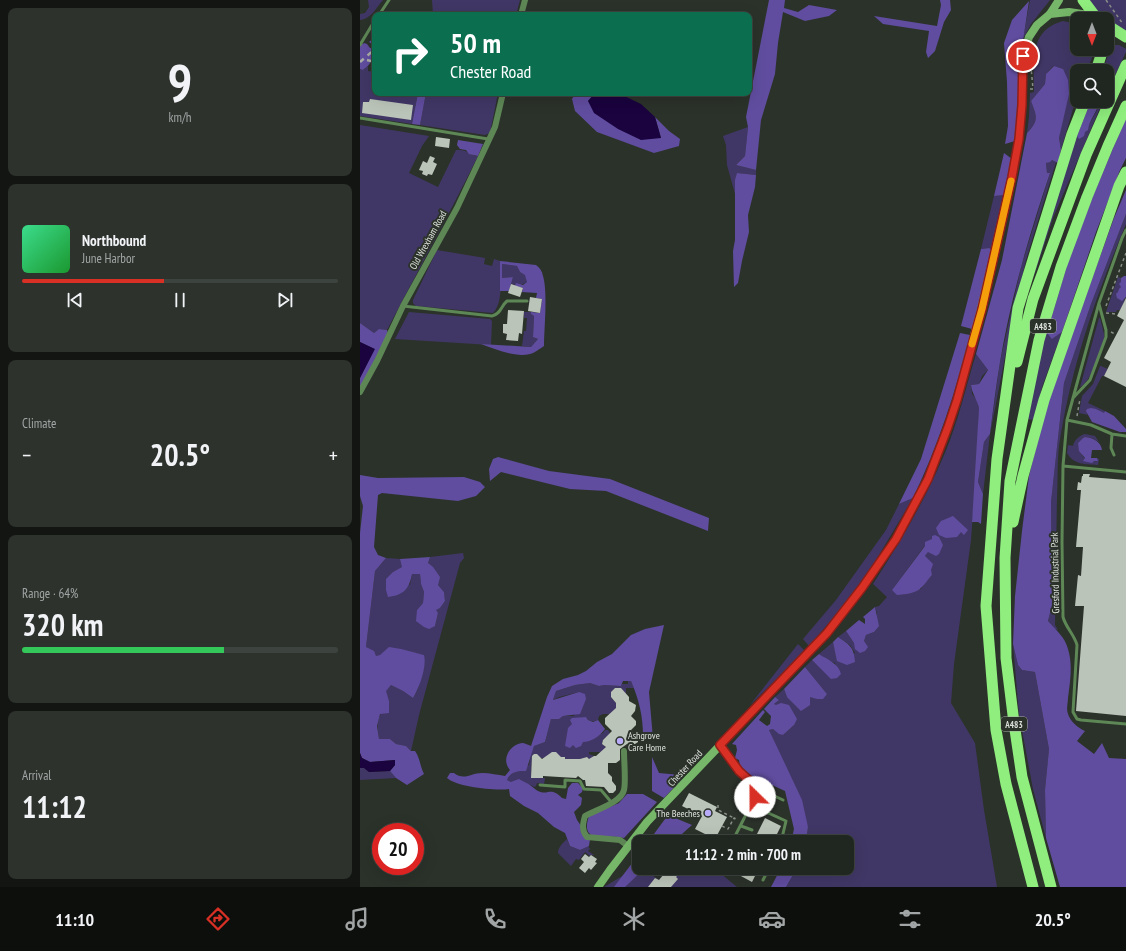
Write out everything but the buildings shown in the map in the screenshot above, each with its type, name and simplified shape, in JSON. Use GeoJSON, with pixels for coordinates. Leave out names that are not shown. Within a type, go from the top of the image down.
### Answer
{"type":"FeatureCollection","features":[{"type":"Feature","properties":{"kind":"highway"},"geometry":{"type":"LineString","coordinates":[[1083,0],[1093,12]]}},
{"type":"Feature","properties":{"kind":"highway"},"geometry":{"type":"LineString","coordinates":[[1114,29],[1126,37]]}},
{"type":"Feature","properties":{"kind":"highway","name":"A483"},"geometry":{"type":"LineString","coordinates":[[1003,421],[1033,299],[1086,155],[1125,67]]}},
{"type":"Feature","properties":{"kind":"highway","name":"A483"},"geometry":{"type":"LineString","coordinates":[[1051,887],[1022,777],[1006,658],[1005,558],[1010,481],[1039,340],[1066,253],[1108,146],[1126,106]]}},
{"type":"Feature","properties":{"kind":"highway","name":"A483"},"geometry":{"type":"LineString","coordinates":[[1033,887],[1006,784],[996,730],[986,606],[997,459],[1018,308],[1081,108]]}},
{"type":"Feature","properties":{"kind":"highway","name":"A483"},"geometry":{"type":"LineString","coordinates":[[1005,558],[1023,476],[1044,400],[1119,186],[1126,172]]}},
{"type":"Feature","properties":{"kind":"main road","name":"Chester Road"},"geometry":{"type":"LineString","coordinates":[[598,887],[647,822],[827,633],[862,588],[896,539],[928,479],[957,400],[982,309],[1012,177],[1019,139],[1023,56],[1029,37],[1038,25],[1050,14],[1059,0]]}},
{"type":"Feature","properties":{"kind":"main road"},"geometry":{"type":"LineString","coordinates":[[1050,14],[1070,12]]}},
{"type":"Feature","properties":{"kind":"street"},"geometry":{"type":"LineString","coordinates":[[522,12],[525,0]]}},
{"type":"Feature","properties":{"kind":"street","name":"Old Wrexham Road"},"geometry":{"type":"LineString","coordinates":[[360,392],[377,361],[403,306],[457,208],[488,139],[495,127],[502,96]]}},
{"type":"Feature","properties":{"kind":"street"},"geometry":{"type":"LineString","coordinates":[[624,752],[624,791],[620,798],[585,816],[583,823],[584,833],[587,836],[591,838],[620,840],[628,846]]}},
{"type":"Feature","properties":{"kind":"lane"},"geometry":{"type":"LineString","coordinates":[[381,12],[389,0]]}},
{"type":"Feature","properties":{"kind":"lane"},"geometry":{"type":"LineString","coordinates":[[360,45],[372,25]]}},
{"type":"Feature","properties":{"kind":"lane"},"geometry":{"type":"LineString","coordinates":[[360,118],[488,139]]}},
{"type":"Feature","properties":{"kind":"lane","name":"Gresford Industrial Park"},"geometry":{"type":"LineString","coordinates":[[1126,230],[1099,303],[1067,420],[1063,466],[1062,542],[1063,612],[1065,622],[1074,635],[1077,645],[1073,712],[1077,719],[1081,720],[1126,724]]}},
{"type":"Feature","properties":{"kind":"lane"},"geometry":{"type":"LineString","coordinates":[[403,306],[492,316],[498,313],[507,301],[527,301]]}},
{"type":"Feature","properties":{"kind":"lane"},"geometry":{"type":"LineString","coordinates":[[1072,399],[1092,376],[1106,337],[1106,330],[1099,303]]}},
{"type":"Feature","properties":{"kind":"lane"},"geometry":{"type":"LineString","coordinates":[[1067,420],[1091,425],[1112,434],[1126,436]]}},
{"type":"Feature","properties":{"kind":"lane"},"geometry":{"type":"LineString","coordinates":[[1112,434],[1111,448],[1114,455]]}},
{"type":"Feature","properties":{"kind":"lane"},"geometry":{"type":"LineString","coordinates":[[1063,466],[1126,472]]}},
{"type":"Feature","properties":{"kind":"lane"},"geometry":{"type":"LineString","coordinates":[[720,745],[739,771],[753,786],[783,800]]}},
{"type":"Feature","properties":{"kind":"lane"},"geometry":{"type":"LineString","coordinates":[[540,785],[565,787],[565,780],[580,781],[584,789],[601,790],[612,803]]}},
{"type":"Feature","properties":{"kind":"lane"},"geometry":{"type":"LineString","coordinates":[[736,835],[755,797],[753,786]]}},
{"type":"Feature","properties":{"kind":"lane"},"geometry":{"type":"LineString","coordinates":[[751,805],[786,821],[783,835]]}},
{"type":"Feature","properties":{"kind":"lane"},"geometry":{"type":"LineString","coordinates":[[741,826],[752,830]]}},
{"type":"Feature","properties":{"kind":"lane"},"geometry":{"type":"LineString","coordinates":[[763,880],[766,875]]}},
{"type":"Feature","properties":{"kind":"path"},"geometry":{"type":"LineString","coordinates":[[1022,89],[1033,89],[1033,72],[1031,65]]}},
{"type":"Feature","properties":{"kind":"path"},"geometry":{"type":"LineString","coordinates":[[1107,319],[1104,308],[1126,254]]}},
{"type":"Feature","properties":{"kind":"path"},"geometry":{"type":"LineString","coordinates":[[1106,313],[1116,314]]}},
{"type":"Feature","properties":{"kind":"path"},"geometry":{"type":"LineString","coordinates":[[1106,337],[1109,331],[1116,334]]}},
{"type":"Feature","properties":{"kind":"path"},"geometry":{"type":"LineString","coordinates":[[1076,422],[1082,389]]}},
{"type":"Feature","properties":{"kind":"path"},"geometry":{"type":"LineString","coordinates":[[718,805],[718,810],[739,820]]}},
{"type":"Feature","properties":{"kind":"path"},"geometry":{"type":"LineString","coordinates":[[722,826],[728,830],[734,818]]}},
{"type":"Feature","properties":{"kind":"shaded area"},"geometry":{"type":"Polygon","coordinates":[[[368,0],[383,0],[376,10],[367,18],[360,20],[360,14],[365,13],[369,7],[368,0]]]}},
{"type":"Feature","properties":{"kind":"shaded area"},"geometry":{"type":"Polygon","coordinates":[[[432,0],[520,0],[517,12],[433,12],[432,0]]]}},
{"type":"Feature","properties":{"kind":"shaded area"},"geometry":{"type":"Polygon","coordinates":[[[769,0],[785,0],[784,8],[798,12],[809,5],[837,10],[829,16],[805,21],[783,12],[775,74],[761,120],[756,170],[736,165],[745,156],[748,127],[746,117],[750,96],[752,96],[752,86],[769,0]]]}},
{"type":"Feature","properties":{"kind":"shaded area"},"geometry":{"type":"Polygon","coordinates":[[[940,0],[950,0],[951,10],[944,22],[935,51],[928,58],[926,52],[929,31],[883,24],[874,16],[937,26],[941,5],[940,0]]]}},
{"type":"Feature","properties":{"kind":"shaded area"},"geometry":{"type":"Polygon","coordinates":[[[1030,0],[1050,0],[1031,24],[1023,39],[1030,0]]]}},
{"type":"Feature","properties":{"kind":"shaded area"},"geometry":{"type":"Polygon","coordinates":[[[1089,0],[1126,0],[1126,34],[1114,25],[1114,12],[1098,12],[1089,0]]]}},
{"type":"Feature","properties":{"kind":"shaded area"},"geometry":{"type":"Polygon","coordinates":[[[1029,1],[1021,54],[1015,141],[1005,144],[1008,126],[1004,43],[1012,20],[1029,1]]]}},
{"type":"Feature","properties":{"kind":"shaded area"},"geometry":{"type":"Polygon","coordinates":[[[1063,21],[1070,22],[1070,56],[1092,56],[1090,64],[1070,64],[1070,108],[1073,108],[1061,150],[1059,138],[1062,119],[1063,69],[1053,66],[1046,74],[1045,84],[1031,101],[1036,118],[1034,125],[1027,133],[1030,93],[1034,92],[1035,49],[1038,40],[1052,25],[1063,21]]]}},
{"type":"Feature","properties":{"kind":"shaded area"},"geometry":{"type":"Polygon","coordinates":[[[360,42],[362,44],[367,44],[370,48],[372,48],[372,57],[370,63],[363,70],[360,69],[360,42]]]}},
{"type":"Feature","properties":{"kind":"shaded area"},"geometry":{"type":"Polygon","coordinates":[[[1114,45],[1119,45],[1126,49],[1114,78],[1114,64],[1105,64],[1108,56],[1114,56],[1114,45]]]}},
{"type":"Feature","properties":{"kind":"shaded area"},"geometry":{"type":"Polygon","coordinates":[[[368,66],[368,71],[372,72],[372,96],[417,96],[412,124],[360,116],[360,69],[363,70],[368,66]]]}},
{"type":"Feature","properties":{"kind":"shaded area"},"geometry":{"type":"Polygon","coordinates":[[[1054,66],[1063,69],[1068,80],[1069,94],[1059,138],[1061,150],[1058,163],[1052,160],[1046,163],[1047,173],[1050,173],[1028,243],[1004,338],[990,434],[984,442],[978,482],[983,494],[981,524],[978,522],[972,522],[979,408],[971,385],[979,384],[988,370],[976,354],[1002,260],[1027,133],[1034,125],[1036,118],[1031,101],[1045,84],[1046,74],[1054,66]]]}},
{"type":"Feature","properties":{"kind":"shaded area"},"geometry":{"type":"Polygon","coordinates":[[[417,96],[425,96],[420,125],[412,124],[417,96]]]}},
{"type":"Feature","properties":{"kind":"shaded area"},"geometry":{"type":"Polygon","coordinates":[[[425,96],[497,96],[490,133],[485,135],[420,125],[425,96]]]}},
{"type":"Feature","properties":{"kind":"shaded area"},"geometry":{"type":"Polygon","coordinates":[[[574,96],[592,96],[588,101],[661,138],[655,117],[669,131],[680,139],[679,146],[654,153],[597,132],[575,111],[572,99],[574,96]]]}},
{"type":"Feature","properties":{"kind":"shaded area"},"geometry":{"type":"Polygon","coordinates":[[[592,96],[624,96],[641,104],[655,117],[661,138],[641,140],[618,129],[594,113],[588,101],[592,96]]]}},
{"type":"Feature","properties":{"kind":"shaded area"},"geometry":{"type":"Polygon","coordinates":[[[1086,108],[1088,108],[1085,132],[1097,108],[1100,108],[1053,218],[1033,279],[1055,192],[1086,108]]]}},
{"type":"Feature","properties":{"kind":"shaded area"},"geometry":{"type":"Polygon","coordinates":[[[1088,108],[1097,108],[1084,136],[1079,139],[1077,136],[1088,108]]]}},
{"type":"Feature","properties":{"kind":"shaded area"},"geometry":{"type":"Polygon","coordinates":[[[1126,114],[1052,339],[1062,332],[1042,387],[1034,420],[1026,419],[1036,364],[1067,258],[1126,114]]]}},
{"type":"Feature","properties":{"kind":"shaded area"},"geometry":{"type":"Polygon","coordinates":[[[1126,118],[1126,158],[1096,232],[1062,332],[1052,339],[1047,333],[1069,259],[1093,196],[1126,118]]]}},
{"type":"Feature","properties":{"kind":"shaded area"},"geometry":{"type":"Polygon","coordinates":[[[360,125],[429,136],[422,146],[409,173],[438,187],[456,150],[464,150],[478,156],[387,330],[379,329],[374,333],[360,323],[360,125]]]}},
{"type":"Feature","properties":{"kind":"shaded area"},"geometry":{"type":"Polygon","coordinates":[[[748,127],[745,156],[736,165],[756,170],[756,175],[737,173],[735,194],[727,165],[726,145],[723,136],[748,127]]]}},
{"type":"Feature","properties":{"kind":"shaded area"},"geometry":{"type":"Polygon","coordinates":[[[458,140],[483,144],[478,156],[469,154],[466,150],[460,149],[457,145],[458,140]]]}},
{"type":"Feature","properties":{"kind":"shaded area"},"geometry":{"type":"Polygon","coordinates":[[[1004,153],[1012,159],[1005,195],[994,196],[1004,153]]]}},
{"type":"Feature","properties":{"kind":"shaded area"},"geometry":{"type":"Polygon","coordinates":[[[1052,160],[1056,162],[1026,260],[1012,321],[990,434],[1000,362],[1021,267],[1050,173],[1047,173],[1046,163],[1052,160]]]}},
{"type":"Feature","properties":{"kind":"shaded area"},"geometry":{"type":"Polygon","coordinates":[[[737,173],[756,175],[755,187],[748,215],[749,232],[738,283],[734,287],[733,251],[735,240],[735,180],[737,173]]]}},
{"type":"Feature","properties":{"kind":"shaded area"},"geometry":{"type":"Polygon","coordinates":[[[1126,190],[1126,214],[1091,304],[1064,383],[1051,502],[1052,605],[1048,621],[1065,641],[1070,655],[1071,674],[1067,712],[1072,722],[1085,731],[1077,741],[1094,754],[1102,743],[1109,758],[1126,759],[1126,887],[1060,887],[1046,838],[1045,790],[1049,749],[1035,672],[1022,670],[1018,665],[1013,644],[1015,596],[1029,476],[1047,403],[1114,218],[1126,190]]]}},
{"type":"Feature","properties":{"kind":"shaded area"},"geometry":{"type":"Polygon","coordinates":[[[1005,195],[993,250],[989,248],[981,249],[994,196],[1005,195]]]}},
{"type":"Feature","properties":{"kind":"shaded area"},"geometry":{"type":"Polygon","coordinates":[[[1126,214],[1126,224],[1104,279],[1085,333],[1070,388],[1059,446],[1055,625],[1058,630],[1055,629],[1048,621],[1052,605],[1051,502],[1064,383],[1091,304],[1126,214]]]}},
{"type":"Feature","properties":{"kind":"shaded area"},"geometry":{"type":"Polygon","coordinates":[[[989,248],[993,250],[972,329],[961,326],[981,249],[989,248]]]}},
{"type":"Feature","properties":{"kind":"shaded area"},"geometry":{"type":"Polygon","coordinates":[[[437,250],[485,258],[484,264],[492,266],[494,259],[500,261],[500,295],[499,302],[493,313],[416,306],[413,303],[413,300],[437,250]]]}},
{"type":"Feature","properties":{"kind":"shaded area"},"geometry":{"type":"Polygon","coordinates":[[[500,261],[536,265],[540,268],[542,273],[546,301],[544,346],[535,352],[518,355],[481,344],[531,347],[538,339],[533,337],[534,316],[531,312],[540,313],[542,299],[536,298],[537,293],[522,292],[523,288],[515,286],[516,283],[523,285],[527,282],[525,275],[520,272],[517,266],[502,264],[502,278],[513,277],[509,291],[500,291],[500,261]]]}},
{"type":"Feature","properties":{"kind":"shaded area"},"geometry":{"type":"Polygon","coordinates":[[[502,264],[517,266],[520,272],[526,275],[527,282],[515,285],[511,284],[513,277],[502,278],[502,264]]]}},
{"type":"Feature","properties":{"kind":"shaded area"},"geometry":{"type":"Polygon","coordinates":[[[1126,276],[1126,297],[1122,301],[1117,298],[1116,294],[1121,287],[1119,284],[1121,282],[1121,278],[1126,276]]]}},
{"type":"Feature","properties":{"kind":"shaded area"},"geometry":{"type":"Polygon","coordinates":[[[1118,277],[1121,278],[1122,287],[1120,288],[1124,300],[1126,298],[1120,310],[1117,310],[1116,312],[1106,312],[1118,277]]]}},
{"type":"Feature","properties":{"kind":"shaded area"},"geometry":{"type":"Polygon","coordinates":[[[409,312],[490,319],[492,321],[491,345],[395,339],[409,312]]]}},
{"type":"Feature","properties":{"kind":"shaded area"},"geometry":{"type":"Polygon","coordinates":[[[524,312],[531,312],[534,316],[533,337],[538,339],[531,347],[522,346],[524,331],[526,331],[527,318],[524,318],[524,312]]]}},
{"type":"Feature","properties":{"kind":"shaded area"},"geometry":{"type":"Polygon","coordinates":[[[1099,318],[1104,339],[1088,380],[1080,387],[1099,318]]]}},
{"type":"Feature","properties":{"kind":"shaded area"},"geometry":{"type":"Polygon","coordinates":[[[360,323],[374,333],[379,329],[387,330],[388,333],[360,389],[360,378],[374,349],[360,342],[360,323]]]}},
{"type":"Feature","properties":{"kind":"shaded area"},"geometry":{"type":"Polygon","coordinates":[[[960,333],[970,335],[946,418],[913,498],[899,504],[921,459],[960,333]]]}},
{"type":"Feature","properties":{"kind":"shaded area"},"geometry":{"type":"Polygon","coordinates":[[[360,342],[375,349],[360,378],[360,342]]]}},
{"type":"Feature","properties":{"kind":"shaded area"},"geometry":{"type":"Polygon","coordinates":[[[976,354],[988,370],[982,376],[979,384],[971,385],[972,394],[977,400],[979,408],[977,457],[971,540],[954,664],[951,703],[975,743],[984,810],[997,887],[786,887],[793,875],[854,875],[854,835],[807,835],[808,827],[769,730],[773,729],[783,735],[794,725],[774,704],[779,700],[775,697],[784,689],[787,697],[810,697],[827,694],[805,667],[812,660],[831,678],[837,678],[835,663],[819,654],[833,642],[838,661],[855,653],[850,645],[838,637],[846,631],[854,643],[864,641],[866,635],[874,632],[877,613],[875,607],[879,606],[887,597],[873,584],[912,520],[929,487],[945,453],[962,404],[976,354]],[[939,538],[932,539],[923,548],[892,590],[921,589],[932,575],[925,556],[928,552],[943,545],[939,538]]]}},
{"type":"Feature","properties":{"kind":"shaded area"},"geometry":{"type":"Polygon","coordinates":[[[1100,366],[1126,377],[1126,380],[1107,370],[1104,376],[1102,376],[1088,403],[1105,411],[1104,414],[1096,409],[1087,414],[1088,415],[1079,413],[1082,396],[1093,384],[1100,366]]]}},
{"type":"Feature","properties":{"kind":"shaded area"},"geometry":{"type":"Polygon","coordinates":[[[1091,408],[1104,413],[1105,411],[1114,416],[1126,429],[1126,432],[1120,432],[1092,422],[1086,411],[1087,409],[1091,408]]]}},
{"type":"Feature","properties":{"kind":"shaded area"},"geometry":{"type":"Polygon","coordinates":[[[990,434],[983,494],[978,482],[984,442],[990,434]]]}},
{"type":"Feature","properties":{"kind":"shaded area"},"geometry":{"type":"Polygon","coordinates":[[[1085,434],[1095,436],[1099,442],[1092,438],[1084,437],[1078,443],[1081,454],[1085,459],[1098,461],[1097,458],[1099,459],[1098,465],[1076,462],[1067,453],[1068,445],[1073,446],[1081,435],[1085,434]]]}},
{"type":"Feature","properties":{"kind":"shaded area"},"geometry":{"type":"Polygon","coordinates":[[[1085,437],[1094,439],[1099,443],[1102,450],[1092,450],[1091,458],[1097,458],[1098,461],[1094,461],[1092,463],[1083,461],[1085,458],[1079,451],[1078,443],[1085,437]]]}},
{"type":"Feature","properties":{"kind":"shaded area"},"geometry":{"type":"Polygon","coordinates":[[[498,457],[549,471],[610,479],[709,518],[708,531],[606,491],[570,489],[501,472],[490,481],[489,469],[493,459],[498,457]]]}},
{"type":"Feature","properties":{"kind":"shaded area"},"geometry":{"type":"Polygon","coordinates":[[[360,475],[378,478],[464,477],[480,482],[485,487],[476,496],[458,501],[382,493],[378,495],[374,547],[378,555],[386,558],[375,571],[366,647],[374,651],[376,656],[380,655],[389,647],[424,655],[425,660],[422,677],[413,698],[391,685],[386,691],[389,701],[389,713],[380,714],[377,726],[379,739],[390,739],[396,744],[406,746],[411,751],[415,751],[417,754],[424,774],[407,785],[396,778],[390,771],[395,765],[395,760],[370,762],[362,758],[360,753],[360,533],[363,506],[360,496],[360,475]]]}},
{"type":"Feature","properties":{"kind":"shaded area"},"geometry":{"type":"Polygon","coordinates":[[[913,498],[876,560],[846,603],[809,646],[803,639],[836,600],[886,530],[899,504],[913,498]]]}},
{"type":"Feature","properties":{"kind":"shaded area"},"geometry":{"type":"Polygon","coordinates":[[[953,516],[968,530],[964,535],[961,532],[957,537],[946,538],[939,535],[936,528],[941,521],[953,516]]]}},
{"type":"Feature","properties":{"kind":"shaded area"},"geometry":{"type":"Polygon","coordinates":[[[935,535],[939,537],[943,545],[939,554],[936,556],[928,552],[925,556],[933,564],[931,570],[932,575],[917,591],[897,595],[892,590],[925,546],[925,542],[932,539],[932,536],[935,535]]]}},
{"type":"Feature","properties":{"kind":"shaded area"},"geometry":{"type":"Polygon","coordinates":[[[463,553],[464,558],[460,563],[419,715],[411,751],[406,746],[396,744],[390,739],[379,739],[378,723],[382,711],[389,701],[385,691],[391,685],[413,698],[418,689],[424,655],[414,653],[376,656],[366,647],[375,571],[386,558],[400,559],[403,567],[393,572],[410,585],[412,574],[420,574],[424,592],[423,603],[417,610],[435,626],[438,613],[435,610],[440,608],[445,601],[444,592],[438,585],[428,563],[430,557],[463,553]]]}},
{"type":"Feature","properties":{"kind":"shaded area"},"geometry":{"type":"Polygon","coordinates":[[[430,557],[428,563],[440,577],[438,585],[444,592],[445,601],[440,608],[436,610],[438,613],[435,626],[429,629],[416,621],[417,610],[423,603],[424,592],[420,574],[412,574],[409,584],[402,593],[388,597],[386,590],[386,579],[393,572],[402,567],[400,559],[430,557]]]}},
{"type":"Feature","properties":{"kind":"shaded area"},"geometry":{"type":"Polygon","coordinates":[[[875,607],[879,626],[874,632],[866,635],[864,641],[868,647],[865,651],[860,653],[855,649],[854,643],[846,631],[859,620],[865,624],[865,619],[863,617],[875,607]]]}},
{"type":"Feature","properties":{"kind":"shaded area"},"geometry":{"type":"Polygon","coordinates":[[[664,625],[649,692],[653,739],[643,737],[640,708],[631,681],[623,681],[621,686],[599,686],[590,683],[575,685],[556,691],[553,700],[579,692],[585,694],[586,699],[580,714],[563,716],[559,719],[551,719],[545,742],[534,746],[526,771],[518,771],[513,773],[507,780],[511,782],[519,779],[538,791],[545,793],[552,792],[566,799],[568,788],[572,783],[578,783],[583,788],[582,792],[578,795],[582,798],[581,805],[574,812],[577,820],[590,839],[589,846],[580,850],[570,846],[565,833],[554,827],[538,813],[524,806],[510,796],[509,789],[476,788],[459,784],[447,778],[450,773],[464,777],[478,773],[505,776],[510,770],[507,766],[506,758],[510,750],[517,744],[522,743],[531,746],[552,686],[563,679],[586,671],[597,662],[612,654],[631,635],[645,629],[664,625]]]}},
{"type":"Feature","properties":{"kind":"shaded area"},"geometry":{"type":"Polygon","coordinates":[[[838,637],[851,647],[854,653],[855,662],[847,665],[837,661],[833,642],[838,637]]]}},
{"type":"Feature","properties":{"kind":"shaded area"},"geometry":{"type":"Polygon","coordinates":[[[798,644],[805,651],[750,705],[798,644]]]}},
{"type":"Feature","properties":{"kind":"shaded area"},"geometry":{"type":"Polygon","coordinates":[[[1013,644],[1018,665],[1022,670],[1035,672],[1049,749],[1045,790],[1046,838],[1033,789],[1019,714],[1013,644]]]}},
{"type":"Feature","properties":{"kind":"shaded area"},"geometry":{"type":"Polygon","coordinates":[[[819,654],[838,667],[841,674],[837,678],[831,679],[812,660],[819,654]]]}},
{"type":"Feature","properties":{"kind":"shaded area"},"geometry":{"type":"Polygon","coordinates":[[[805,667],[827,694],[823,699],[810,697],[810,705],[801,711],[787,697],[784,689],[805,667]]]}},
{"type":"Feature","properties":{"kind":"shaded area"},"geometry":{"type":"Polygon","coordinates":[[[628,681],[631,681],[634,688],[626,688],[626,694],[620,688],[615,688],[611,692],[611,697],[616,703],[616,709],[610,714],[603,714],[599,716],[598,720],[594,721],[590,721],[586,717],[580,718],[572,724],[572,745],[608,730],[613,738],[606,737],[603,740],[602,744],[606,747],[601,752],[589,752],[589,754],[594,756],[590,760],[587,757],[581,759],[565,759],[564,757],[539,758],[534,754],[532,757],[531,778],[545,778],[544,784],[537,783],[534,787],[507,780],[514,772],[529,765],[534,746],[545,742],[551,719],[559,719],[563,716],[574,716],[579,692],[553,700],[556,691],[575,685],[590,683],[599,686],[621,686],[622,684],[628,684],[628,681]]]}},
{"type":"Feature","properties":{"kind":"shaded area"},"geometry":{"type":"Polygon","coordinates":[[[775,697],[779,700],[774,704],[776,705],[781,703],[789,705],[797,719],[794,725],[783,735],[779,734],[773,729],[769,730],[802,800],[808,827],[807,835],[793,835],[794,829],[785,791],[746,773],[740,767],[739,760],[735,758],[737,750],[736,745],[732,744],[763,710],[765,712],[759,720],[767,726],[770,724],[771,716],[764,709],[775,697]]]}},
{"type":"Feature","properties":{"kind":"shaded area"},"geometry":{"type":"Polygon","coordinates":[[[586,717],[588,720],[593,722],[598,720],[605,729],[595,738],[583,742],[581,746],[576,748],[573,745],[570,748],[565,746],[568,728],[572,724],[570,720],[572,718],[586,717]]]}},
{"type":"Feature","properties":{"kind":"shaded area"},"geometry":{"type":"Polygon","coordinates":[[[360,753],[362,758],[370,762],[395,760],[395,765],[390,771],[369,772],[364,768],[360,768],[360,753]]]}},
{"type":"Feature","properties":{"kind":"shaded area"},"geometry":{"type":"Polygon","coordinates":[[[652,757],[659,773],[680,775],[682,779],[664,798],[652,791],[652,757]]]}},
{"type":"Feature","properties":{"kind":"shaded area"},"geometry":{"type":"Polygon","coordinates":[[[360,768],[364,768],[369,772],[390,771],[396,778],[360,780],[360,768]]]}},
{"type":"Feature","properties":{"kind":"shaded area"},"geometry":{"type":"Polygon","coordinates":[[[627,794],[643,794],[657,802],[624,838],[591,835],[588,831],[587,825],[589,816],[619,803],[627,794]]]}},
{"type":"Feature","properties":{"kind":"shaded area"},"geometry":{"type":"Polygon","coordinates":[[[668,815],[692,825],[681,835],[653,835],[668,815]]]}},
{"type":"Feature","properties":{"kind":"shaded area"},"geometry":{"type":"Polygon","coordinates":[[[567,839],[570,846],[580,850],[588,846],[590,849],[588,851],[594,855],[590,856],[585,852],[579,860],[576,859],[571,866],[558,853],[560,847],[567,839]]]}},
{"type":"Feature","properties":{"kind":"shaded area"},"geometry":{"type":"Polygon","coordinates":[[[632,863],[632,875],[638,875],[625,887],[614,887],[632,863]]]}},
{"type":"Feature","properties":{"kind":"shaded area"},"geometry":{"type":"Polygon","coordinates":[[[632,870],[632,875],[652,875],[659,880],[663,875],[722,875],[737,887],[604,887],[632,870]]]}},
{"type":"Feature","properties":{"kind":"shaded area"},"geometry":{"type":"Polygon","coordinates":[[[777,875],[793,875],[786,887],[771,887],[777,875]]]}},
{"type":"Feature","properties":{"kind":"railway"},"geometry":{"type":"LineString","coordinates":[[360,62],[372,52]]}},
{"type":"Feature","properties":{"kind":"railway"},"geometry":{"type":"LineString","coordinates":[[367,60],[372,61]]}},
{"type":"Feature","properties":{"kind":"slow traffic"},"geometry":{"type":"LineString","coordinates":[[972,344],[982,309],[1011,181]]}},
{"type":"Feature","properties":{"kind":"place","name":"Ashgrove Care Home"},"geometry":{"type":"Point","coordinates":[620,741]}},
{"type":"Feature","properties":{"kind":"place","name":"The Beeches"},"geometry":{"type":"Point","coordinates":[708,813]}},
{"type":"Feature","properties":{"kind":"route"},"geometry":{"type":"LineString","coordinates":[[755,797],[751,782],[739,771],[720,745],[827,633],[862,588],[896,539],[928,479],[948,427],[982,309],[1012,177],[1019,139],[1022,105],[1023,56]]}}]}
